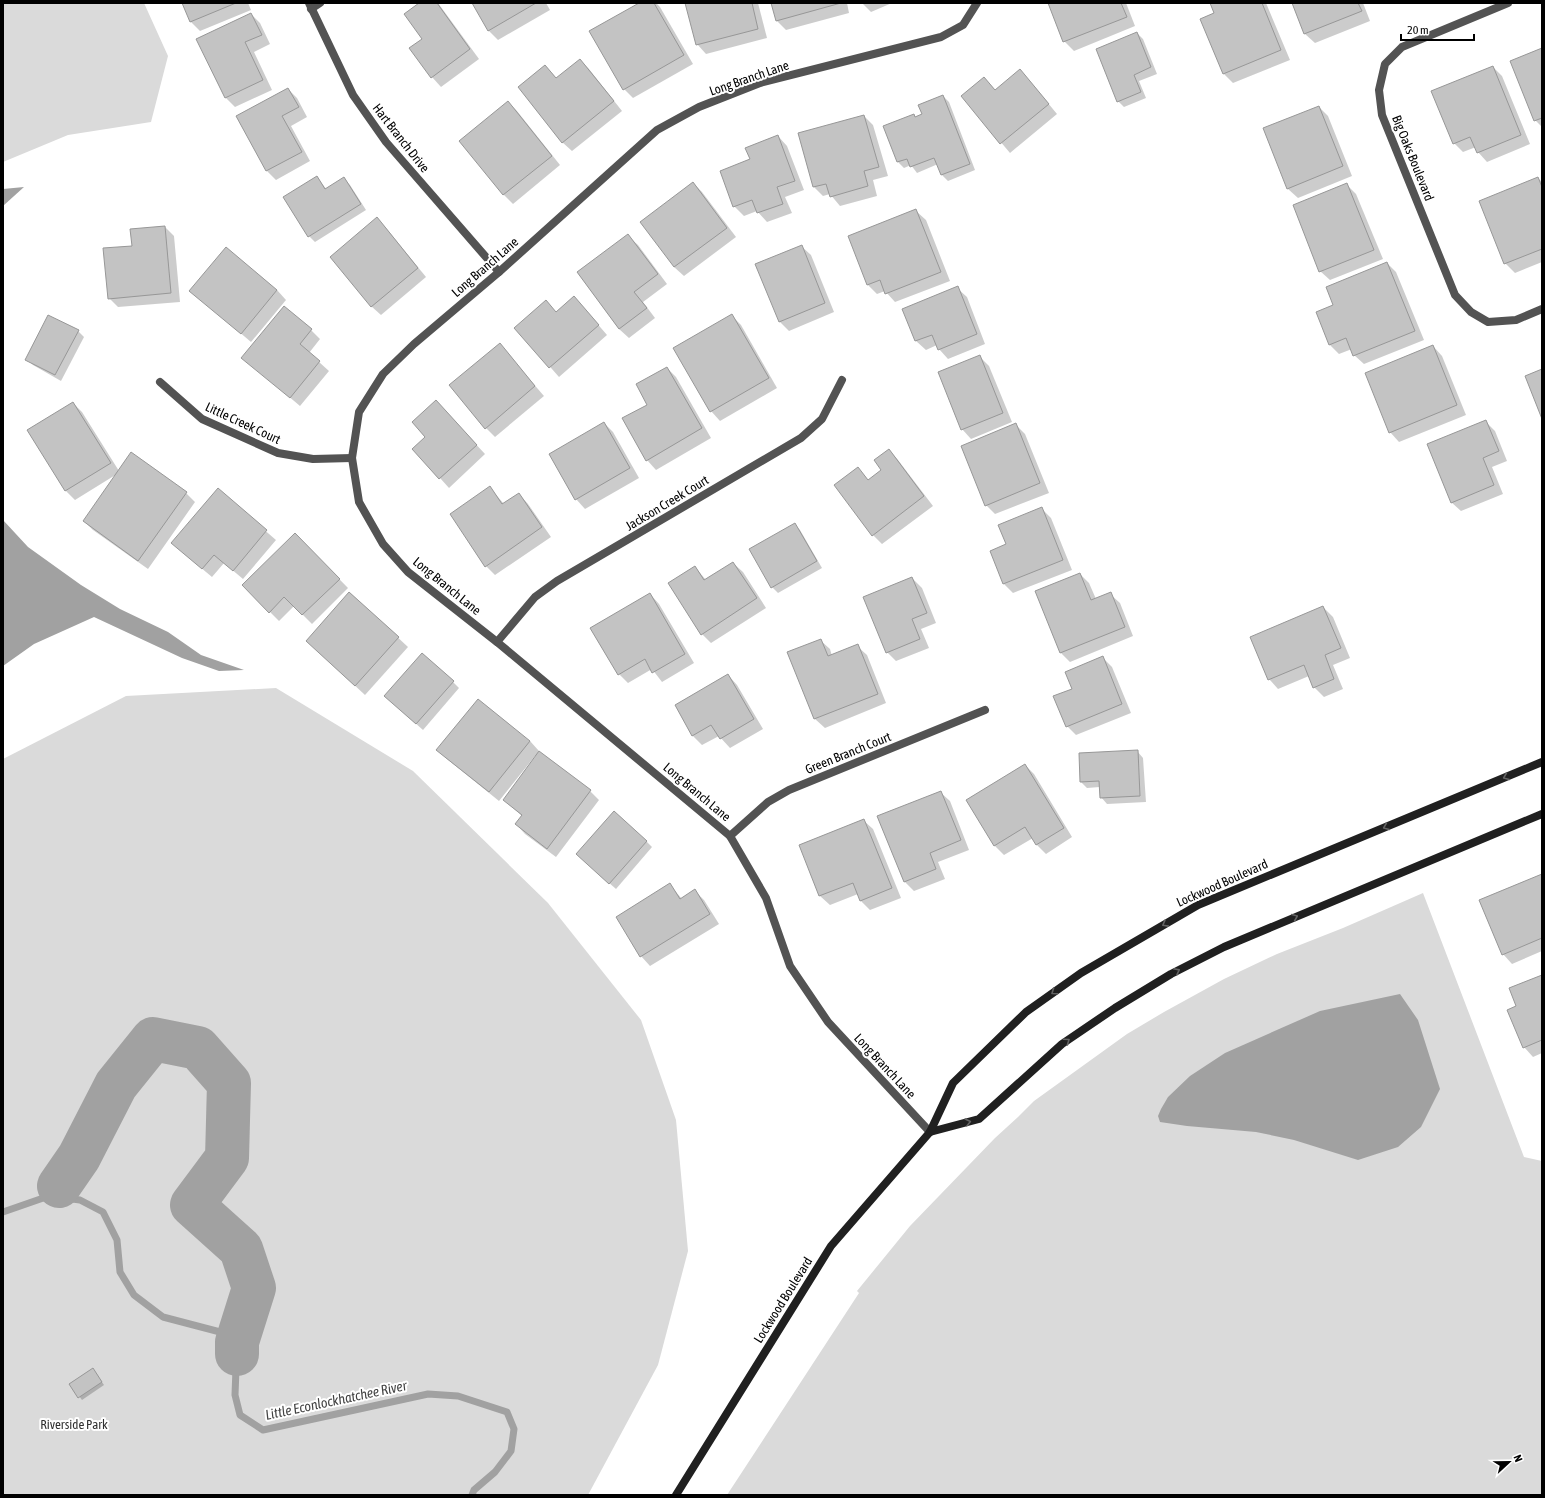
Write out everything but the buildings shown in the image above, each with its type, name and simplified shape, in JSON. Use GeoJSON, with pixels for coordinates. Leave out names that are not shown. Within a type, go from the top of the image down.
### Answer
{"type":"FeatureCollection","features":[{"type":"Feature","properties":{"kind":"main road","name":"Lockwood Boulevard"},"geometry":{"type":"LineString","coordinates":[[676,1495],[831,1246],[930,1132],[953,1083],[1026,1012],[1081,973],[1198,905],[1542,762]]}},
{"type":"Feature","properties":{"kind":"main road"},"geometry":{"type":"LineString","coordinates":[[930,1132],[979,1120],[1062,1044],[1115,1008],[1171,974],[1224,947],[1542,814]]}},
{"type":"Feature","properties":{"kind":"street"},"geometry":{"type":"LineString","coordinates":[[310,6],[320,3]]}},
{"type":"Feature","properties":{"kind":"street","name":"Long Branch Lane"},"geometry":{"type":"LineString","coordinates":[[930,1132],[828,1022],[798,978],[790,966],[766,898],[730,836],[497,642],[408,572],[383,544],[359,502],[352,458],[359,412],[383,374],[414,344],[499,272],[657,130],[699,107],[760,83],[941,37],[963,25],[977,3]]}},
{"type":"Feature","properties":{"kind":"street","name":"Big Oaks Boulevard"},"geometry":{"type":"LineString","coordinates":[[1508,3],[1402,47],[1386,64],[1379,90],[1382,115],[1455,295],[1470,312],[1488,322],[1516,320],[1542,309]]}},
{"type":"Feature","properties":{"kind":"street","name":"Hart Branch Drive"},"geometry":{"type":"LineString","coordinates":[[310,6],[353,95],[386,142],[499,272]]}},
{"type":"Feature","properties":{"kind":"street","name":"Jackson Creek Court"},"geometry":{"type":"LineString","coordinates":[[497,642],[535,596],[800,438],[822,419],[842,380]]}},
{"type":"Feature","properties":{"kind":"street","name":"Little Creek Court"},"geometry":{"type":"LineString","coordinates":[[160,382],[202,419],[278,453],[313,459],[352,458]]}},
{"type":"Feature","properties":{"kind":"street","name":"Green Branch Court"},"geometry":{"type":"LineString","coordinates":[[730,836],[768,802],[789,790],[985,710]]}},
{"type":"Feature","properties":{"kind":"green space"},"geometry":{"type":"Polygon","coordinates":[[[3,3],[144,3],[168,56],[151,122],[68,135],[3,162],[3,3]]]}},
{"type":"Feature","properties":{"kind":"green space","name":"Riverside Park"},"geometry":{"type":"Polygon","coordinates":[[[276,688],[413,771],[548,903],[641,1020],[676,1120],[688,1251],[658,1365],[588,1495],[3,1495],[3,759],[126,696],[276,688]]]}},
{"type":"Feature","properties":{"kind":"green space"},"geometry":{"type":"Polygon","coordinates":[[[1423,893],[1524,1157],[1542,1161],[1542,1495],[727,1495],[859,1293],[857,1291],[910,1226],[995,1138],[1034,1101],[1127,1034],[1224,979],[1277,954],[1343,928],[1423,893]]]}},
{"type":"Feature","properties":{"kind":"shaded area"},"geometry":{"type":"Polygon","coordinates":[[[24,187],[3,206],[3,189],[24,187]]]}},
{"type":"Feature","properties":{"kind":"shaded area"},"geometry":{"type":"Polygon","coordinates":[[[3,520],[28,547],[81,585],[120,609],[168,632],[201,655],[244,670],[219,671],[182,658],[94,617],[34,644],[3,666],[3,520]]]}},
{"type":"Feature","properties":{"kind":"shaded area"},"geometry":{"type":"Polygon","coordinates":[[[1400,994],[1418,1020],[1440,1089],[1421,1127],[1398,1147],[1358,1160],[1294,1140],[1256,1132],[1160,1122],[1158,1116],[1168,1097],[1190,1076],[1225,1053],[1320,1011],[1400,994]]]}},
{"type":"Feature","properties":{"kind":"waterway"},"geometry":{"type":"LineString","coordinates":[[59,1186],[79,1157],[116,1085],[153,1039],[198,1048],[229,1083],[227,1158],[192,1205],[241,1249],[254,1288],[237,1342],[237,1354]]}},
{"type":"Feature","properties":{"kind":"waterway","name":"Little Econlockhatchee River"},"geometry":{"type":"LineString","coordinates":[[3,1212],[49,1196],[80,1200],[103,1212],[117,1240],[120,1272],[134,1295],[163,1317],[224,1333],[237,1342],[235,1395],[240,1415],[263,1430],[428,1394],[458,1396],[507,1412],[514,1429],[511,1451],[495,1472],[474,1490],[472,1495]]}}]}
